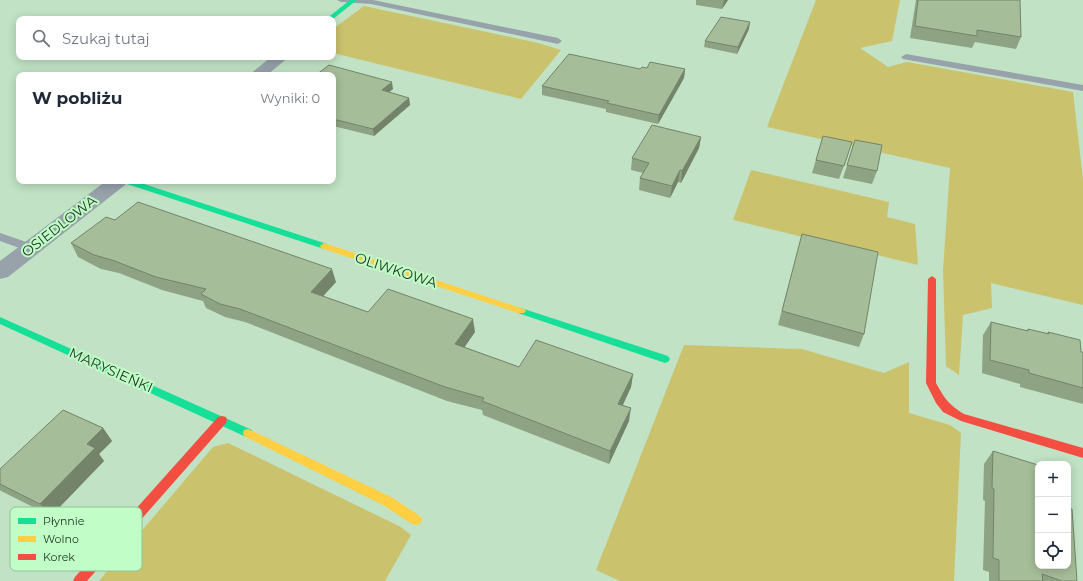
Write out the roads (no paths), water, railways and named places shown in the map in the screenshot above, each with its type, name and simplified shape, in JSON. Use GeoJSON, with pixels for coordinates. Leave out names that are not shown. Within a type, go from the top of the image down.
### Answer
{"type":"FeatureCollection","features":[{"type":"Feature","properties":{"kind":"street"},"geometry":{"type":"LineString","coordinates":[[333,16],[353,0]]}},
{"type":"Feature","properties":{"kind":"street"},"geometry":{"type":"LineString","coordinates":[[261,72],[277,60]]}},
{"type":"Feature","properties":{"kind":"street","name":"OSIEDLOWA"},"geometry":{"type":"LineString","coordinates":[[0,272],[114,184]]}},
{"type":"Feature","properties":{"kind":"street","name":"OLIWKOWA"},"geometry":{"type":"LineString","coordinates":[[137,184],[665,359]]}},
{"type":"Feature","properties":{"kind":"street"},"geometry":{"type":"LineString","coordinates":[[932,279],[931,383],[940,400],[947,409],[961,417],[1083,453]]}},
{"type":"Feature","properties":{"kind":"street","name":"MARYSIEŃKI"},"geometry":{"type":"LineString","coordinates":[[0,320],[222,420],[387,501],[416,520]]}},
{"type":"Feature","properties":{"kind":"street"},"geometry":{"type":"LineString","coordinates":[[142,510],[222,420]]}},
{"type":"Feature","properties":{"kind":"street"},"geometry":{"type":"LineString","coordinates":[[79,581],[88,571]]}},
{"type":"Feature","properties":{"kind":"lane"},"geometry":{"type":"LineString","coordinates":[[341,0],[371,2],[558,41]]}},
{"type":"Feature","properties":{"kind":"lane"},"geometry":{"type":"LineString","coordinates":[[906,57],[1083,88]]}},
{"type":"Feature","properties":{"kind":"lane"},"geometry":{"type":"LineString","coordinates":[[0,237],[31,248]]}}]}
